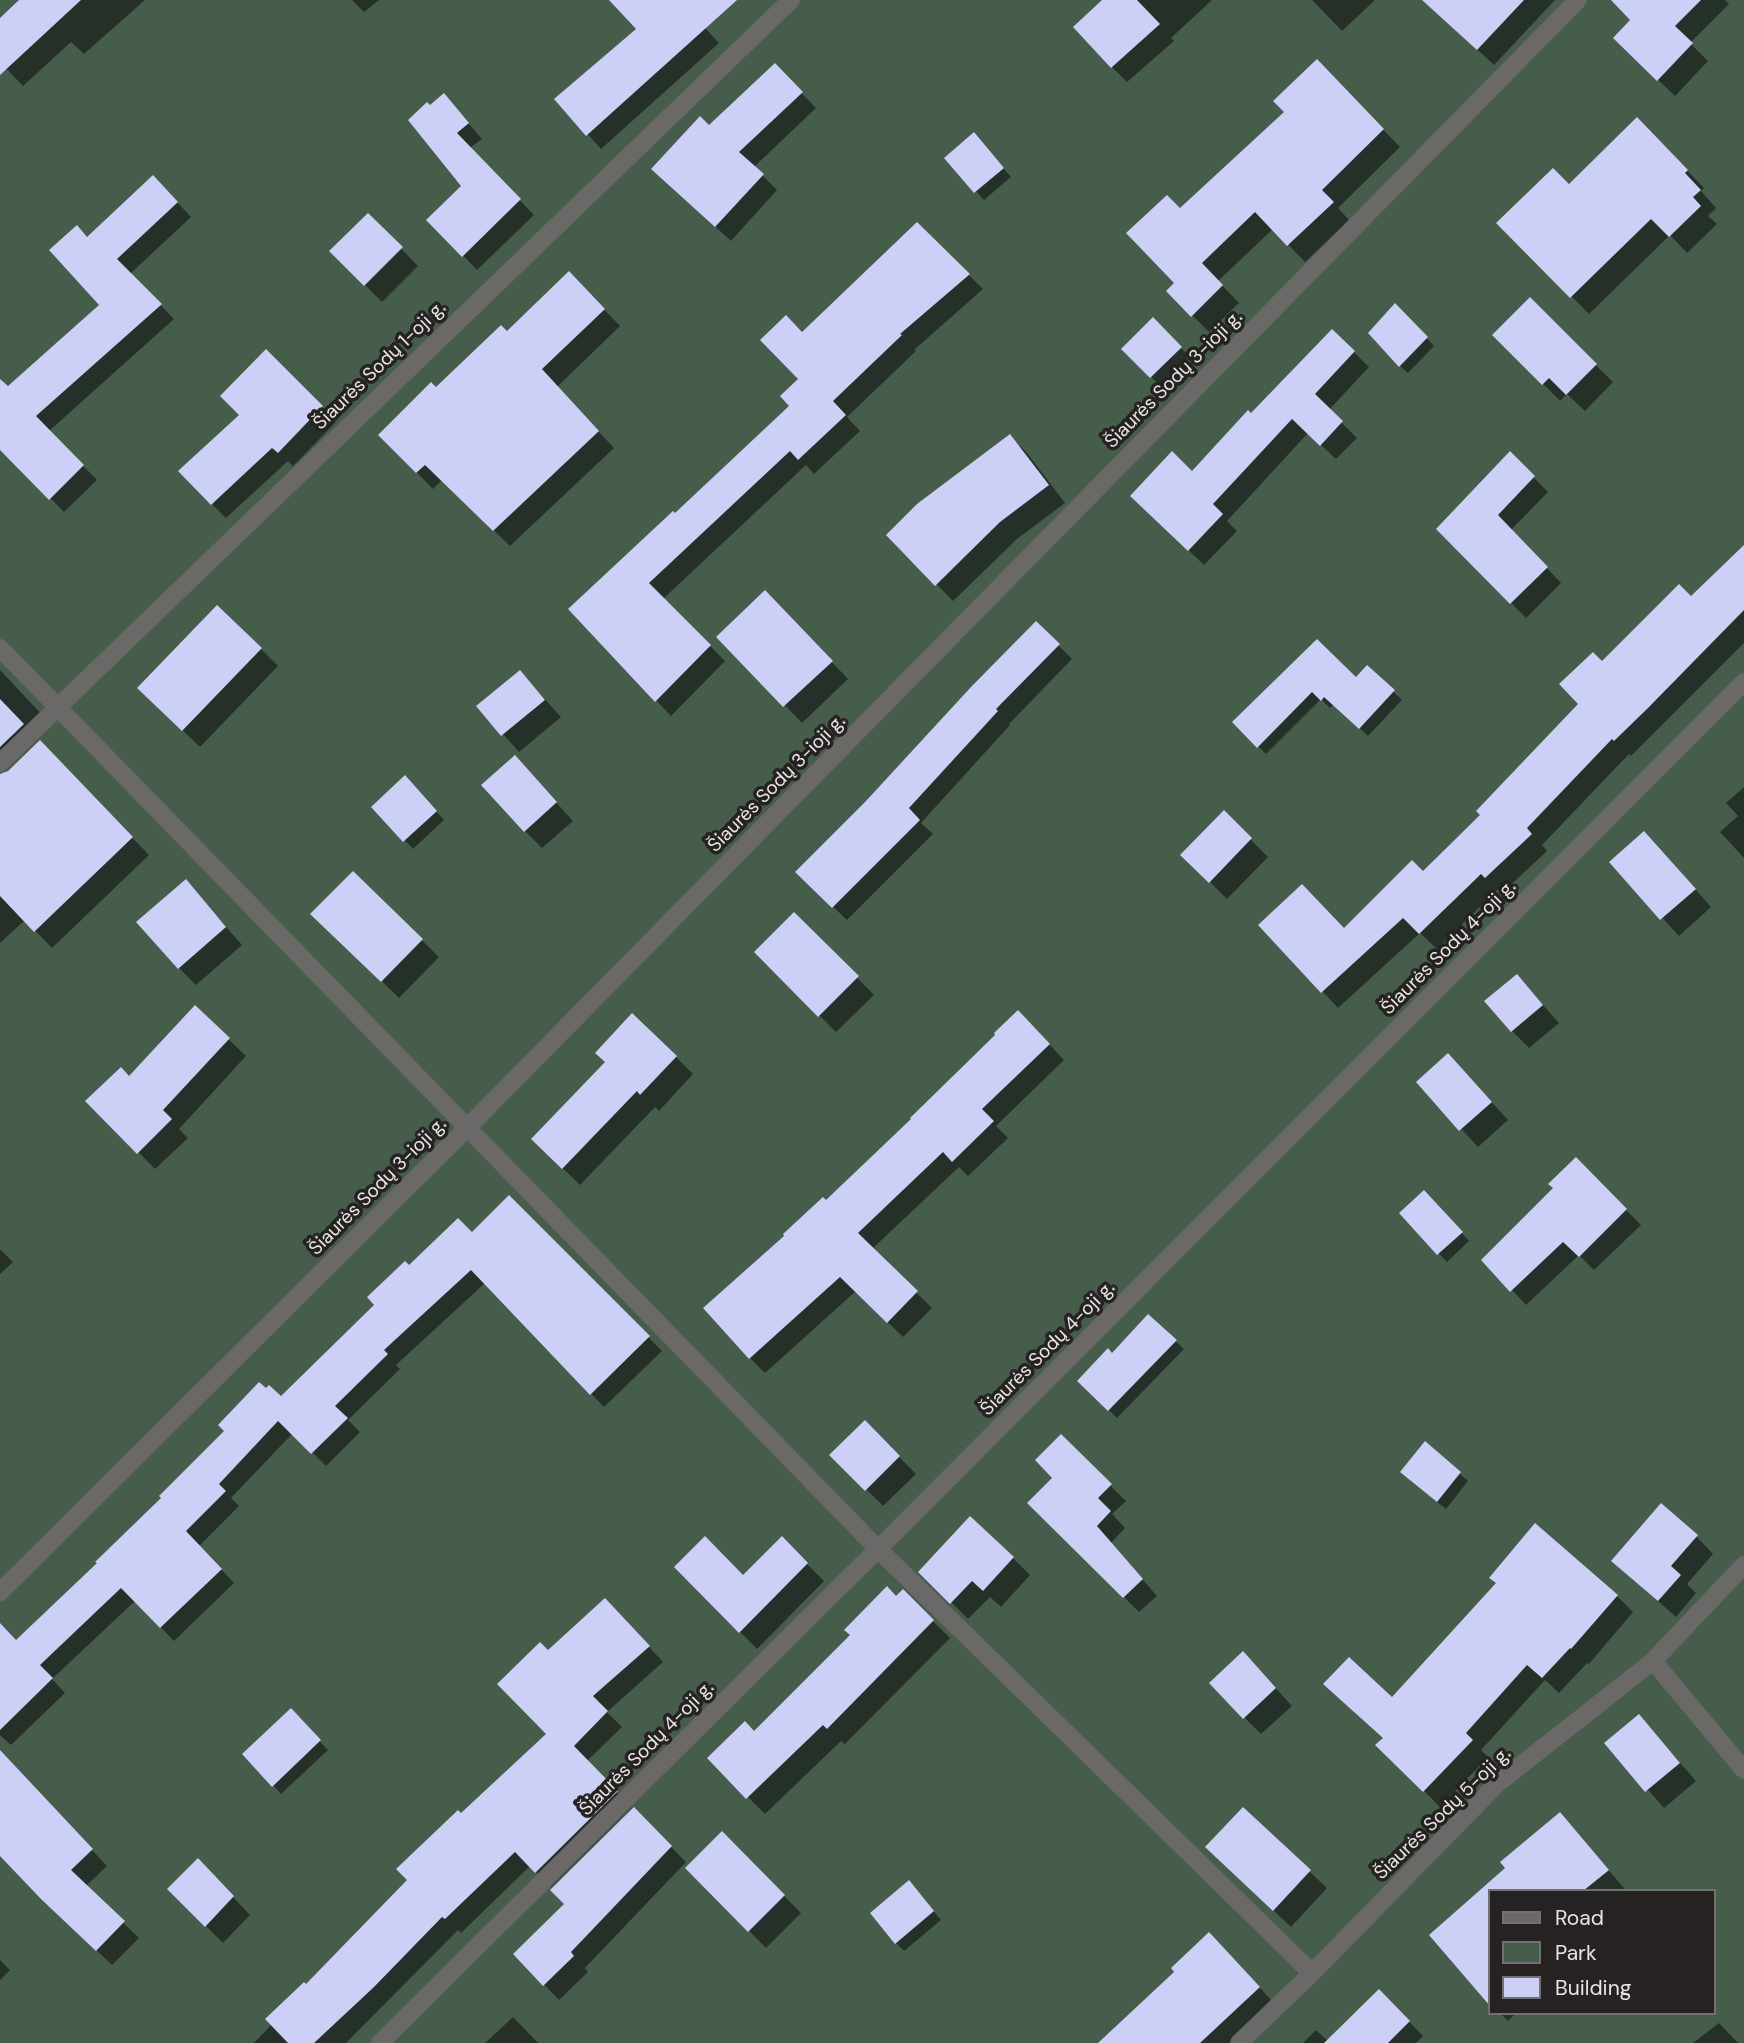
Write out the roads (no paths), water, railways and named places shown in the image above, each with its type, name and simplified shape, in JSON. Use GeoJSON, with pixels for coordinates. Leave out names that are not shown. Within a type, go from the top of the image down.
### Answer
{"type":"FeatureCollection","features":[{"type":"Feature","properties":{"kind":"street","name":"Šiaurės Sodų 1-oji g."},"geometry":{"type":"LineString","coordinates":[[0,763],[791,0]]}},
{"type":"Feature","properties":{"kind":"street","name":"Šiaurės Sodų 3-ioji g."},"geometry":{"type":"LineString","coordinates":[[0,1592],[468,1127],[1578,0]]}},
{"type":"Feature","properties":{"kind":"street"},"geometry":{"type":"LineString","coordinates":[[0,648],[878,1549],[1312,1973]]}},
{"type":"Feature","properties":{"kind":"street","name":"Šiaurės Sodų 4-oji g."},"geometry":{"type":"LineString","coordinates":[[380,2043],[1744,682]]}},
{"type":"Feature","properties":{"kind":"street","name":"Šiaurės Sodų 5-oji g."},"geometry":{"type":"LineString","coordinates":[[1239,2043],[1312,1973],[1497,1784],[1653,1661],[1744,1565]]}},
{"type":"Feature","properties":{"kind":"street"},"geometry":{"type":"LineString","coordinates":[[1653,1661],[1744,1770]]}}]}
